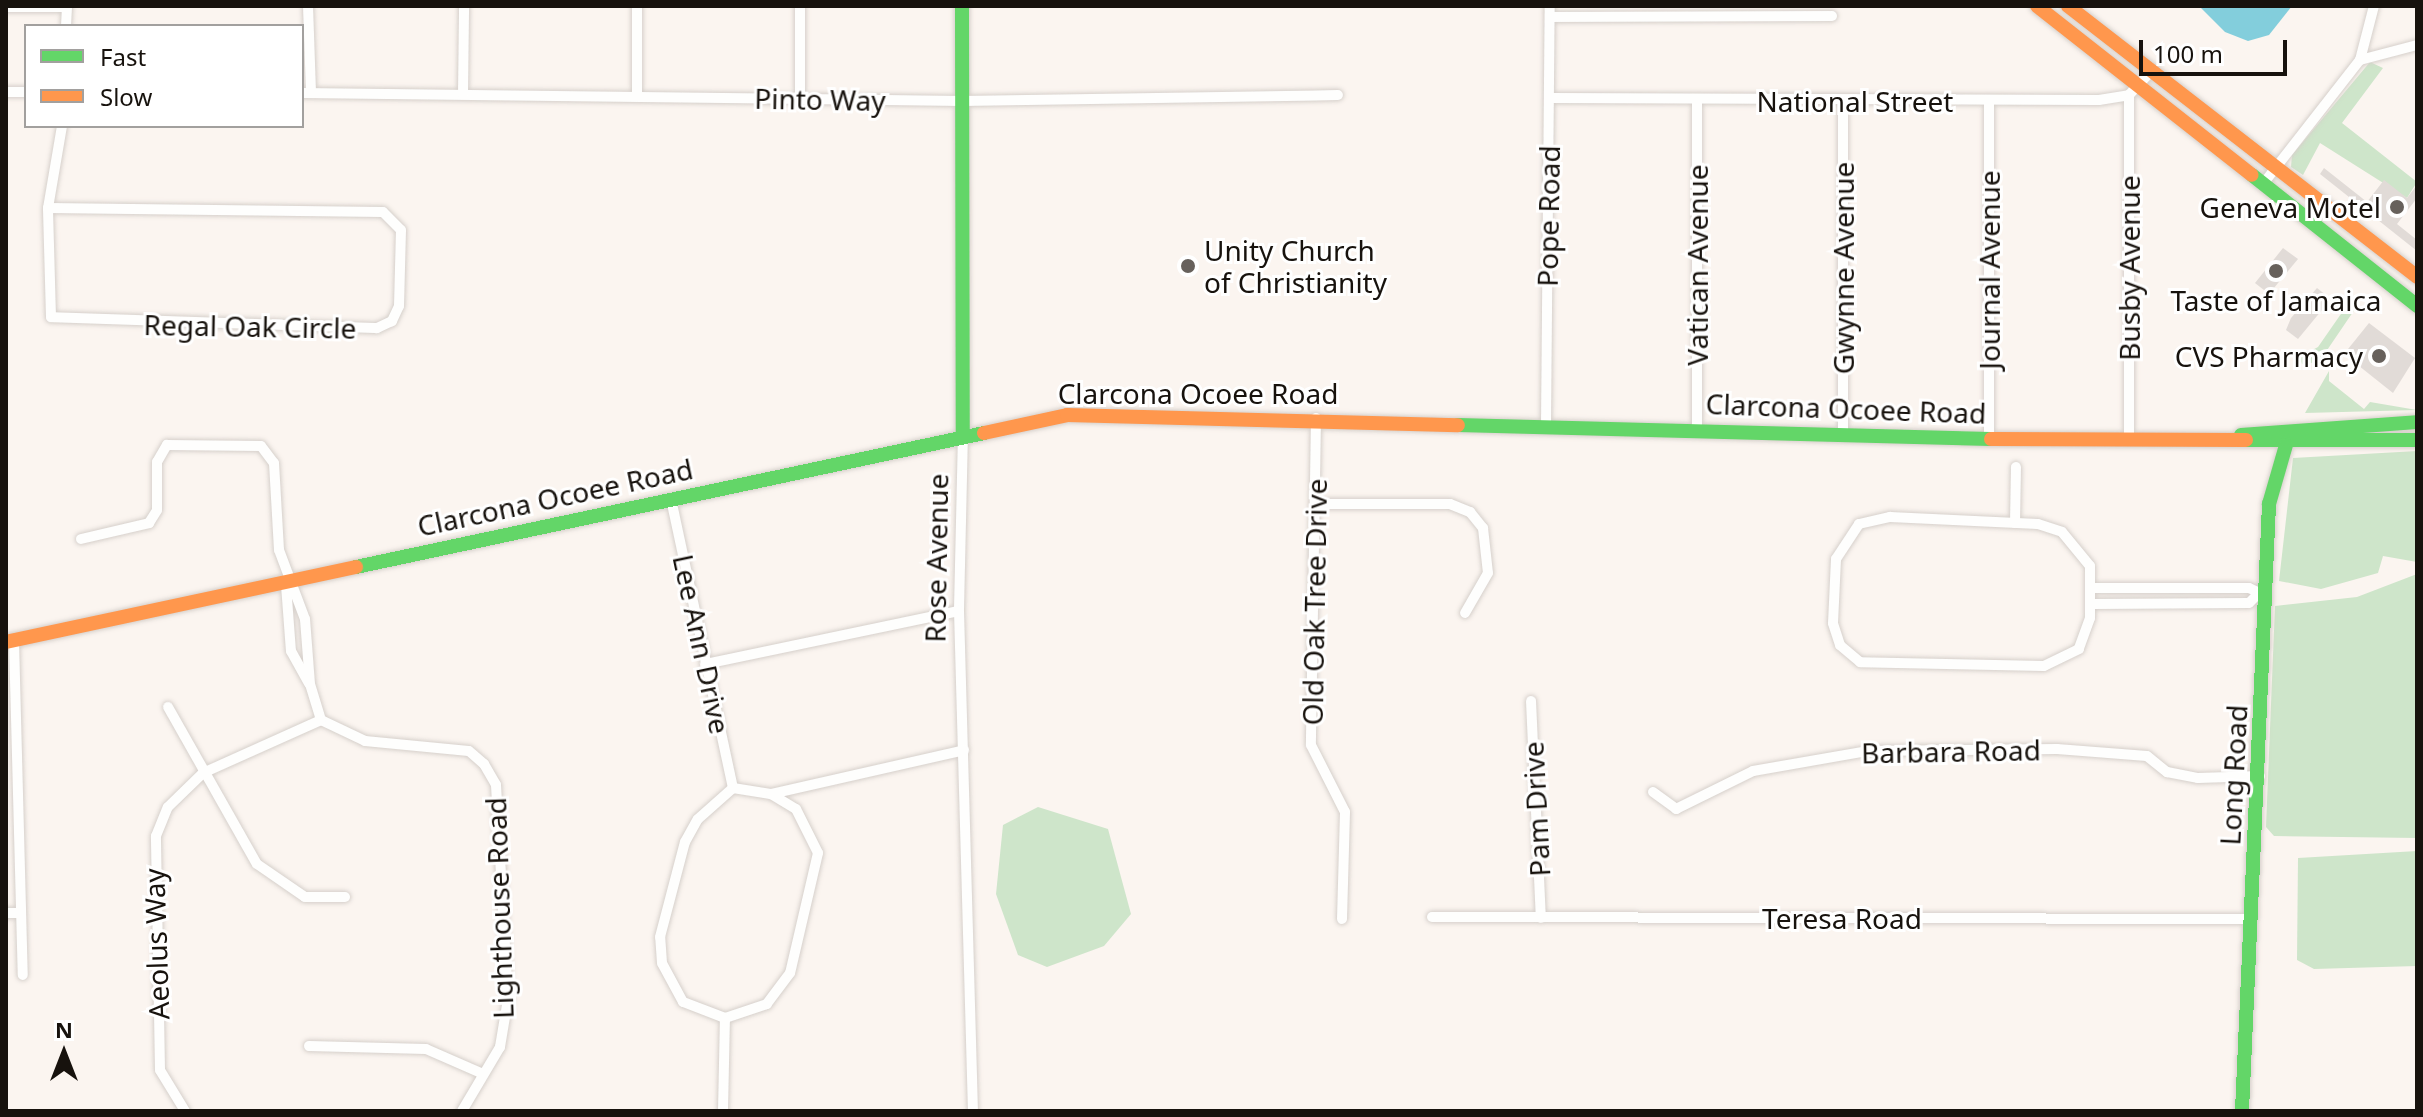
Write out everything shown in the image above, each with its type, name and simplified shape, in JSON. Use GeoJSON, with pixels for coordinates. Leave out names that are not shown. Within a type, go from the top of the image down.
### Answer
{"type":"FeatureCollection","features":[{"type":"Feature","properties":{"kind":"main road","name":"Rose Avenue"},"geometry":{"type":"LineString","coordinates":[[962,6],[963,433]]}},
{"type":"Feature","properties":{"kind":"main road"},"geometry":{"type":"LineString","coordinates":[[2037,6],[2134,91],[2263,184],[2417,306]]}},
{"type":"Feature","properties":{"kind":"main road"},"geometry":{"type":"LineString","coordinates":[[2068,6],[2417,277]]}},
{"type":"Feature","properties":{"kind":"main road","name":"Clarcona Ocoee Road"},"geometry":{"type":"LineString","coordinates":[[10,642],[963,433],[1067,415],[1316,418],[2129,441],[2221,438],[2417,422]]}},
{"type":"Feature","properties":{"kind":"main road"},"geometry":{"type":"LineString","coordinates":[[2286,445],[2366,424]]}},
{"type":"Feature","properties":{"kind":"main road","name":"Clarcona Ocoee Road"},"geometry":{"type":"LineString","coordinates":[[2221,438],[2286,445],[2417,440]]}},
{"type":"Feature","properties":{"kind":"main road","name":"Long Road"},"geometry":{"type":"LineString","coordinates":[[2242,1111],[2260,776],[2262,596],[2269,504],[2286,445]]}},
{"type":"Feature","properties":{"kind":"street"},"geometry":{"type":"LineString","coordinates":[[306,93],[308,6]]}},
{"type":"Feature","properties":{"kind":"street"},"geometry":{"type":"LineString","coordinates":[[463,94],[464,6]]}},
{"type":"Feature","properties":{"kind":"street"},"geometry":{"type":"LineString","coordinates":[[637,6],[637,96]]}},
{"type":"Feature","properties":{"kind":"street"},"geometry":{"type":"LineString","coordinates":[[800,6],[800,99]]}},
{"type":"Feature","properties":{"kind":"street"},"geometry":{"type":"LineString","coordinates":[[2263,184],[2360,60],[2374,6]]}},
{"type":"Feature","properties":{"kind":"street"},"geometry":{"type":"LineString","coordinates":[[6,7],[67,7]]}},
{"type":"Feature","properties":{"kind":"street"},"geometry":{"type":"LineString","coordinates":[[1550,11],[1832,16]]}},
{"type":"Feature","properties":{"kind":"street","name":"Pope Road"},"geometry":{"type":"LineString","coordinates":[[1546,425],[1550,11]]}},
{"type":"Feature","properties":{"kind":"street"},"geometry":{"type":"LineString","coordinates":[[2360,60],[2417,45]]}},
{"type":"Feature","properties":{"kind":"street"},"geometry":{"type":"LineString","coordinates":[[2134,91],[2151,71]]}},
{"type":"Feature","properties":{"kind":"street","name":"National Street"},"geometry":{"type":"LineString","coordinates":[[1549,98],[1843,103],[1989,101],[2134,91]]}},
{"type":"Feature","properties":{"kind":"street","name":"Busby Avenue"},"geometry":{"type":"LineString","coordinates":[[2129,441],[2134,91]]}},
{"type":"Feature","properties":{"kind":"street","name":"Pinto Way"},"geometry":{"type":"LineString","coordinates":[[306,93],[962,101],[1338,95]]}},
{"type":"Feature","properties":{"kind":"street","name":"Vatican Avenue"},"geometry":{"type":"LineString","coordinates":[[1697,101],[1697,429]]}},
{"type":"Feature","properties":{"kind":"street","name":"Journal Avenue"},"geometry":{"type":"LineString","coordinates":[[1989,101],[1989,439]]}},
{"type":"Feature","properties":{"kind":"street","name":"Gwynne Avenue"},"geometry":{"type":"LineString","coordinates":[[1843,103],[1843,434]]}},
{"type":"Feature","properties":{"kind":"street","name":"Regal Oak Circle"},"geometry":{"type":"LineString","coordinates":[[48,208],[383,212],[401,230],[399,306],[392,321],[377,328],[66,323],[51,317],[46,300],[48,208],[62,128]]}},
{"type":"Feature","properties":{"kind":"street","name":"Old Oak Tree Drive"},"geometry":{"type":"LineString","coordinates":[[1316,418],[1311,745],[1345,812],[1342,919]]}},
{"type":"Feature","properties":{"kind":"street","name":"Rose Avenue"},"geometry":{"type":"LineString","coordinates":[[963,433],[959,611],[973,1111]]}},
{"type":"Feature","properties":{"kind":"street"},"geometry":{"type":"LineString","coordinates":[[81,539],[149,523],[157,510],[157,462],[167,445],[251,444],[274,463],[291,651],[310,684]]}},
{"type":"Feature","properties":{"kind":"street"},"geometry":{"type":"LineString","coordinates":[[2015,523],[2016,467]]}},
{"type":"Feature","properties":{"kind":"street","name":"Lee Ann Drive"},"geometry":{"type":"LineString","coordinates":[[671,499],[733,788]]}},
{"type":"Feature","properties":{"kind":"street"},"geometry":{"type":"LineString","coordinates":[[1316,504],[1450,504],[1470,512],[1483,528],[1488,573],[1465,613]]}},
{"type":"Feature","properties":{"kind":"street"},"geometry":{"type":"LineString","coordinates":[[1890,517],[2015,523],[2062,532],[2082,549],[2092,588],[2092,604],[2079,649],[2044,666],[1878,666],[1840,645],[1833,623],[1836,559],[1859,524],[1890,517]]}},
{"type":"Feature","properties":{"kind":"street"},"geometry":{"type":"LineString","coordinates":[[287,583],[305,619],[310,684],[321,720]]}},
{"type":"Feature","properties":{"kind":"street"},"geometry":{"type":"LineString","coordinates":[[2092,588],[2249,588],[2262,596]]}},
{"type":"Feature","properties":{"kind":"street"},"geometry":{"type":"LineString","coordinates":[[2092,604],[2249,603],[2262,596]]}},
{"type":"Feature","properties":{"kind":"street"},"geometry":{"type":"LineString","coordinates":[[705,664],[959,611]]}},
{"type":"Feature","properties":{"kind":"street"},"geometry":{"type":"LineString","coordinates":[[10,642],[23,975]]}},
{"type":"Feature","properties":{"kind":"street","name":"Pam Drive"},"geometry":{"type":"LineString","coordinates":[[1531,701],[1541,918]]}},
{"type":"Feature","properties":{"kind":"street"},"geometry":{"type":"LineString","coordinates":[[168,707],[203,773],[267,873],[305,897],[345,897]]}},
{"type":"Feature","properties":{"kind":"street","name":"Aeolus Way"},"geometry":{"type":"LineString","coordinates":[[185,1111],[167,1093],[160,1070],[151,867],[168,807],[203,773],[321,720]]}},
{"type":"Feature","properties":{"kind":"street","name":"Lighthouse Road"},"geometry":{"type":"LineString","coordinates":[[321,720],[365,741],[469,751],[496,785],[508,999],[500,1047],[481,1073],[462,1111]]}},
{"type":"Feature","properties":{"kind":"street","name":"Barbara Road"},"geometry":{"type":"LineString","coordinates":[[1653,792],[1676,809],[1753,771],[1868,751],[2057,749],[2147,756],[2167,772],[2198,778],[2260,776]]}},
{"type":"Feature","properties":{"kind":"street"},"geometry":{"type":"LineString","coordinates":[[771,794],[812,830],[817,873],[780,989],[750,1014],[725,1018],[683,1002],[662,963],[660,937],[685,842],[698,819],[733,788],[771,794],[964,750]]}},
{"type":"Feature","properties":{"kind":"street"},"geometry":{"type":"LineString","coordinates":[[6,913],[21,913]]}},
{"type":"Feature","properties":{"kind":"street","name":"Teresa Road"},"geometry":{"type":"LineString","coordinates":[[1432,917],[2252,919]]}},
{"type":"Feature","properties":{"kind":"street"},"geometry":{"type":"LineString","coordinates":[[723,1111],[725,1018]]}},
{"type":"Feature","properties":{"kind":"street"},"geometry":{"type":"LineString","coordinates":[[309,1046],[426,1049],[481,1073]]}},
{"type":"Feature","properties":{"kind":"green space"},"geometry":{"type":"Polygon","coordinates":[[[2370,62],[2383,68],[2342,123],[2417,182],[2407,198],[2320,143],[2303,175],[2291,167],[2292,155],[2370,62]]]}},
{"type":"Feature","properties":{"kind":"green space"},"geometry":{"type":"Polygon","coordinates":[[[2355,309],[2319,362],[2302,364],[2299,357],[2318,347],[2343,311],[2355,309]]]}},
{"type":"Feature","properties":{"kind":"green space"},"geometry":{"type":"Polygon","coordinates":[[[2329,371],[2329,381],[2364,409],[2370,402],[2417,410],[2305,413],[2329,371]]]}},
{"type":"Feature","properties":{"kind":"green space"},"geometry":{"type":"Polygon","coordinates":[[[2417,451],[2417,562],[2383,556],[2378,573],[2321,589],[2279,581],[2293,458],[2417,451]]]}},
{"type":"Feature","properties":{"kind":"green space"},"geometry":{"type":"Polygon","coordinates":[[[2417,574],[2417,838],[2274,836],[2266,827],[2275,606],[2357,597],[2417,574]]]}},
{"type":"Feature","properties":{"kind":"green space"},"geometry":{"type":"Polygon","coordinates":[[[1038,807],[1108,829],[1131,914],[1104,946],[1047,967],[1018,955],[996,894],[1003,825],[1038,807]]]}},
{"type":"Feature","properties":{"kind":"green space"},"geometry":{"type":"Polygon","coordinates":[[[2417,851],[2417,966],[2314,969],[2297,960],[2298,858],[2417,851]]]}},
{"type":"Feature","properties":{"kind":"water"},"geometry":{"type":"Polygon","coordinates":[[[2199,6],[2292,6],[2269,35],[2248,41],[2225,32],[2199,6]]]}},
{"type":"Feature","properties":{"kind":"building","name":"Geneva Motel"},"geometry":{"type":"Polygon","coordinates":[[[2324,168],[2367,202],[2384,180],[2407,198],[2417,185],[2417,198],[2397,224],[2417,240],[2417,251],[2320,174],[2324,168]]]}},
{"type":"Feature","properties":{"kind":"building","name":"Taste of Jamaica"},"geometry":{"type":"Polygon","coordinates":[[[2283,248],[2298,259],[2269,294],[2255,283],[2283,248]]]}},
{"type":"Feature","properties":{"kind":"building"},"geometry":{"type":"Polygon","coordinates":[[[2317,288],[2331,299],[2298,339],[2286,330],[2291,318],[2317,288]]]}},
{"type":"Feature","properties":{"kind":"building","name":"CVS Pharmacy"},"geometry":{"type":"Polygon","coordinates":[[[2369,323],[2415,358],[2393,393],[2344,354],[2369,323]]]}},
{"type":"Feature","properties":{"kind":"traffic: fast"},"geometry":{"type":"LineString","coordinates":[[962,6],[963,433]]}},
{"type":"Feature","properties":{"kind":"traffic: fast"},"geometry":{"type":"LineString","coordinates":[[2252,175],[2417,306]]}},
{"type":"Feature","properties":{"kind":"traffic: fast"},"geometry":{"type":"LineString","coordinates":[[2241,435],[2417,422]]}},
{"type":"Feature","properties":{"kind":"traffic: fast"},"geometry":{"type":"LineString","coordinates":[[1458,425],[1991,439]]}},
{"type":"Feature","properties":{"kind":"traffic: fast"},"geometry":{"type":"LineString","coordinates":[[356,567],[984,433]]}},
{"type":"Feature","properties":{"kind":"traffic: fast"},"geometry":{"type":"LineString","coordinates":[[2246,440],[2417,440]]}},
{"type":"Feature","properties":{"kind":"traffic: fast"},"geometry":{"type":"LineString","coordinates":[[2242,1111],[2269,504],[2286,445]]}},
{"type":"Feature","properties":{"kind":"traffic: slow"},"geometry":{"type":"LineString","coordinates":[[2037,6],[2252,175]]}},
{"type":"Feature","properties":{"kind":"traffic: slow"},"geometry":{"type":"LineString","coordinates":[[2068,6],[2417,277]]}},
{"type":"Feature","properties":{"kind":"traffic: slow"},"geometry":{"type":"LineString","coordinates":[[984,433],[1067,415],[1458,425]]}},
{"type":"Feature","properties":{"kind":"traffic: slow"},"geometry":{"type":"LineString","coordinates":[[1991,439],[2246,440]]}},
{"type":"Feature","properties":{"kind":"traffic: slow"},"geometry":{"type":"LineString","coordinates":[[6,642],[356,567]]}},
{"type":"Feature","properties":{"kind":"place","name":"Geneva Motel"},"geometry":{"type":"Point","coordinates":[2397,207]}},
{"type":"Feature","properties":{"kind":"place","name":"Unity Church of Christianity"},"geometry":{"type":"Point","coordinates":[1188,266]}},
{"type":"Feature","properties":{"kind":"place","name":"Taste of Jamaica"},"geometry":{"type":"Point","coordinates":[2276,271]}},
{"type":"Feature","properties":{"kind":"place","name":"CVS Pharmacy"},"geometry":{"type":"Point","coordinates":[2379,356]}}]}
